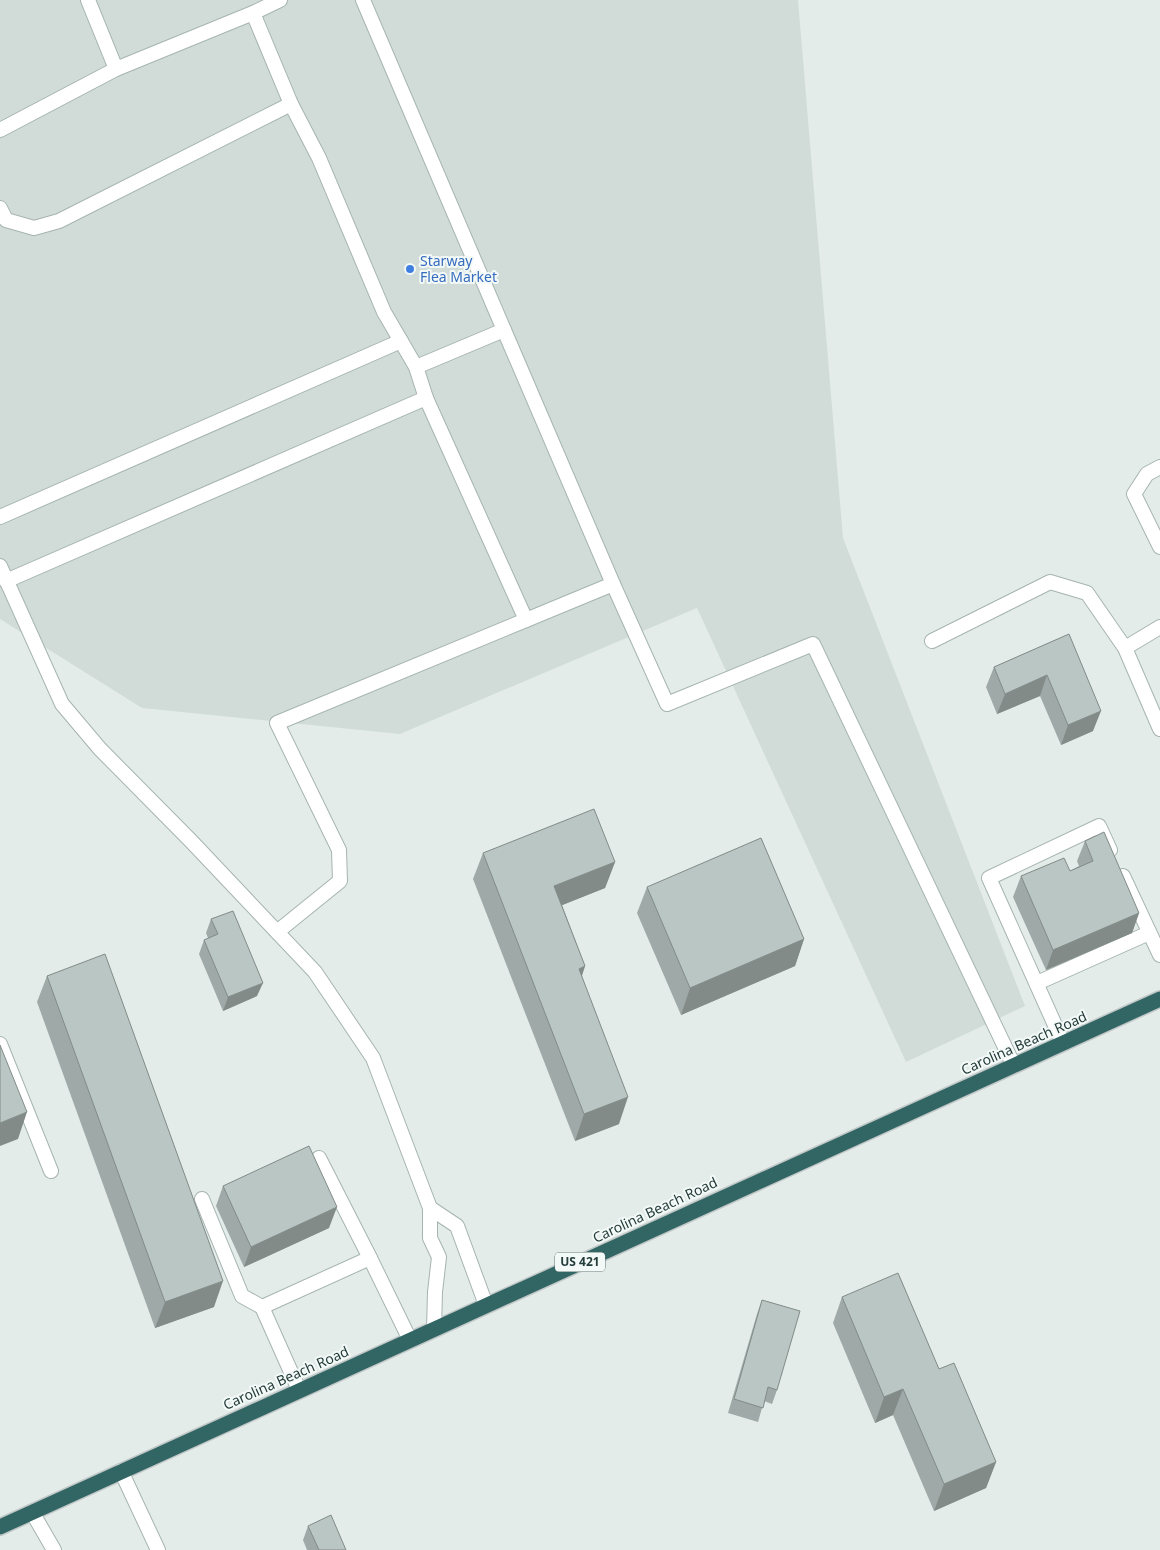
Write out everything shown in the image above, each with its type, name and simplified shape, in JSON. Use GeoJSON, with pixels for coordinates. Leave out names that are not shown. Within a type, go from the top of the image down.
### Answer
{"type":"FeatureCollection","features":[{"type":"Feature","properties":{"kind":"highway","name":"Carolina Beach Road"},"geometry":{"type":"LineString","coordinates":[[0,1527],[1160,999]]}},
{"type":"Feature","properties":{"kind":"lane"},"geometry":{"type":"LineString","coordinates":[[88,0],[116,69]]}},
{"type":"Feature","properties":{"kind":"lane"},"geometry":{"type":"LineString","coordinates":[[0,130],[116,69],[253,13],[280,0]]}},
{"type":"Feature","properties":{"kind":"lane"},"geometry":{"type":"LineString","coordinates":[[363,0],[613,584],[667,704],[813,644],[1014,1066]]}},
{"type":"Feature","properties":{"kind":"lane"},"geometry":{"type":"LineString","coordinates":[[253,13],[291,104],[319,158],[384,312],[416,367],[426,398],[526,620]]}},
{"type":"Feature","properties":{"kind":"lane"},"geometry":{"type":"LineString","coordinates":[[0,208],[6,220],[34,228],[59,221],[291,104]]}},
{"type":"Feature","properties":{"kind":"lane"},"geometry":{"type":"LineString","coordinates":[[416,367],[504,330]]}},
{"type":"Feature","properties":{"kind":"lane"},"geometry":{"type":"LineString","coordinates":[[0,518],[401,341]]}},
{"type":"Feature","properties":{"kind":"lane"},"geometry":{"type":"LineString","coordinates":[[6,581],[426,398]]}},
{"type":"Feature","properties":{"kind":"lane"},"geometry":{"type":"LineString","coordinates":[[1160,467],[1147,474],[1134,494],[1160,546]]}},
{"type":"Feature","properties":{"kind":"lane"},"geometry":{"type":"LineString","coordinates":[[0,566],[62,704],[100,749],[191,841],[315,972],[373,1058],[430,1208],[430,1238],[438,1257],[434,1329]]}},
{"type":"Feature","properties":{"kind":"lane"},"geometry":{"type":"LineString","coordinates":[[932,641],[1050,582],[1087,593],[1125,648],[1160,729]]}},
{"type":"Feature","properties":{"kind":"lane"},"geometry":{"type":"LineString","coordinates":[[277,932],[340,881],[339,850],[277,723],[613,584]]}},
{"type":"Feature","properties":{"kind":"lane"},"geometry":{"type":"LineString","coordinates":[[1125,648],[1160,627]]}},
{"type":"Feature","properties":{"kind":"lane"},"geometry":{"type":"LineString","coordinates":[[1063,1044],[989,878],[1099,826],[1160,955]]}},
{"type":"Feature","properties":{"kind":"lane"},"geometry":{"type":"LineString","coordinates":[[1037,983],[1149,933]]}},
{"type":"Feature","properties":{"kind":"lane"},"geometry":{"type":"LineString","coordinates":[[0,1044],[51,1171]]}},
{"type":"Feature","properties":{"kind":"lane"},"geometry":{"type":"LineString","coordinates":[[318,1158],[410,1340]]}},
{"type":"Feature","properties":{"kind":"lane"},"geometry":{"type":"LineString","coordinates":[[202,1199],[242,1296],[262,1307],[299,1390]]}},
{"type":"Feature","properties":{"kind":"lane"},"geometry":{"type":"LineString","coordinates":[[430,1208],[457,1226],[486,1305]]}},
{"type":"Feature","properties":{"kind":"lane"},"geometry":{"type":"LineString","coordinates":[[262,1307],[370,1258]]}},
{"type":"Feature","properties":{"kind":"lane"},"geometry":{"type":"LineString","coordinates":[[121,1471],[158,1550]]}},
{"type":"Feature","properties":{"kind":"lane"},"geometry":{"type":"LineString","coordinates":[[32,1512],[54,1550]]}},
{"type":"Feature","properties":{"kind":"shaded area","name":"Starway Flea Market"},"geometry":{"type":"Polygon","coordinates":[[[0,0],[798,0],[843,538],[1025,1006],[906,1062],[697,608],[400,734],[142,708],[0,619],[0,0]]]}},
{"type":"Feature","properties":{"kind":"building"},"geometry":{"type":"Polygon","coordinates":[[[1069,634],[1101,711],[1068,725],[1047,675],[1005,694],[994,667],[1069,634]]]}},
{"type":"Feature","properties":{"kind":"building"},"geometry":{"type":"Polygon","coordinates":[[[594,809],[615,862],[554,886],[585,966],[579,969],[628,1097],[584,1114],[483,853],[594,809]]]}},
{"type":"Feature","properties":{"kind":"building"},"geometry":{"type":"Polygon","coordinates":[[[1104,832],[1139,913],[1053,950],[1021,876],[1064,858],[1070,871],[1093,861],[1085,841],[1104,832]]]}},
{"type":"Feature","properties":{"kind":"building"},"geometry":{"type":"Polygon","coordinates":[[[761,838],[804,939],[690,988],[647,887],[761,838]]]}},
{"type":"Feature","properties":{"kind":"building"},"geometry":{"type":"Polygon","coordinates":[[[233,911],[263,983],[228,997],[204,940],[218,934],[211,919],[233,911]]]}},
{"type":"Feature","properties":{"kind":"building"},"geometry":{"type":"Polygon","coordinates":[[[105,954],[223,1281],[165,1302],[47,976],[105,954]]]}},
{"type":"Feature","properties":{"kind":"building"},"geometry":{"type":"Polygon","coordinates":[[[0,1045],[27,1112],[0,1123],[0,1045]]]}},
{"type":"Feature","properties":{"kind":"building"},"geometry":{"type":"Polygon","coordinates":[[[309,1146],[337,1207],[251,1247],[223,1186],[309,1146]]]}},
{"type":"Feature","properties":{"kind":"building"},"geometry":{"type":"Polygon","coordinates":[[[898,1273],[939,1369],[954,1363],[996,1462],[944,1484],[903,1389],[884,1397],[842,1297],[898,1273]]]}},
{"type":"Feature","properties":{"kind":"building"},"geometry":{"type":"Polygon","coordinates":[[[762,1300],[800,1311],[777,1390],[768,1387],[763,1408],[734,1399],[762,1300]]]}},
{"type":"Feature","properties":{"kind":"building"},"geometry":{"type":"Polygon","coordinates":[[[331,1515],[346,1550],[319,1550],[308,1526],[331,1515]]]}},
{"type":"Feature","properties":{"kind":"place","name":"Starway Flea Market"},"geometry":{"type":"Point","coordinates":[410,269]}}]}
